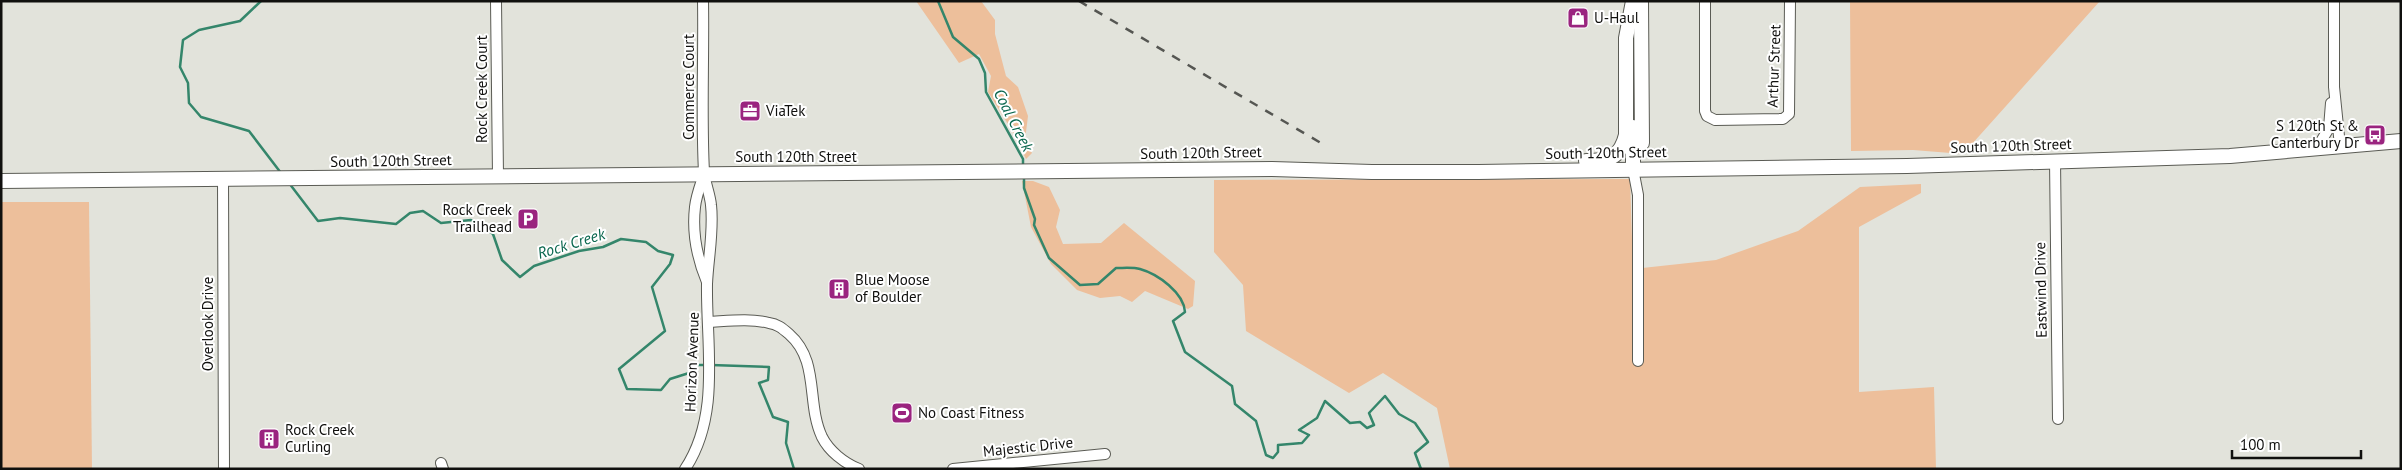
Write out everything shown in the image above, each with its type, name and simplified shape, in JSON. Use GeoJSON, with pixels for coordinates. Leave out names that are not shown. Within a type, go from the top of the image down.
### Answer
{"type":"FeatureCollection","features":[{"type":"Feature","properties":{"kind":"main road"},"geometry":{"type":"LineString","coordinates":[[1633,1],[1638,168]]}},
{"type":"Feature","properties":{"kind":"main road"},"geometry":{"type":"LineString","coordinates":[[1478,172],[1552,162],[1600,161],[1618,153],[1626,135],[1626,38],[1633,1]]}},
{"type":"Feature","properties":{"kind":"main road"},"geometry":{"type":"LineString","coordinates":[[1638,168],[1641,1]]}},
{"type":"Feature","properties":{"kind":"main road","name":"South 120th Street"},"geometry":{"type":"LineString","coordinates":[[1,181],[1272,169],[1363,172],[1478,172],[1638,168],[1867,166],[2230,156],[2401,141]]}},
{"type":"Feature","properties":{"kind":"street","name":"Rock Creek Court"},"geometry":{"type":"LineString","coordinates":[[496,1],[498,176]]}},
{"type":"Feature","properties":{"kind":"street","name":"Commerce Court"},"geometry":{"type":"LineString","coordinates":[[703,1],[704,174]]}},
{"type":"Feature","properties":{"kind":"street","name":"Arthur Street"},"geometry":{"type":"LineString","coordinates":[[1705,1],[1705,112],[1707,116],[1715,120],[1783,119],[1789,114],[1790,1]]}},
{"type":"Feature","properties":{"kind":"street"},"geometry":{"type":"LineString","coordinates":[[2334,1],[2334,87],[2340,146]]}},
{"type":"Feature","properties":{"kind":"street"},"geometry":{"type":"LineString","coordinates":[[2317,148],[2329,128],[2330,106],[2334,87]]}},
{"type":"Feature","properties":{"kind":"street","name":"Eastwind Drive"},"geometry":{"type":"LineString","coordinates":[[2055,160],[2058,419]]}},
{"type":"Feature","properties":{"kind":"street"},"geometry":{"type":"LineString","coordinates":[[1638,168],[1638,361]]}},
{"type":"Feature","properties":{"kind":"street","name":"Horizon Avenue"},"geometry":{"type":"LineString","coordinates":[[704,174],[695,206],[695,237],[699,263],[707,282]]}},
{"type":"Feature","properties":{"kind":"street","name":"Horizon Avenue"},"geometry":{"type":"LineString","coordinates":[[685,469],[694,455],[703,430],[709,386],[707,282],[710,261],[711,205],[704,174]]}},
{"type":"Feature","properties":{"kind":"street","name":"Overlook Drive"},"geometry":{"type":"LineString","coordinates":[[223,179],[224,469]]}},
{"type":"Feature","properties":{"kind":"street"},"geometry":{"type":"LineString","coordinates":[[708,322],[759,321],[779,326],[791,336],[806,357],[822,436],[840,457],[859,469]]}},
{"type":"Feature","properties":{"kind":"street","name":"Majestic Drive"},"geometry":{"type":"LineString","coordinates":[[953,469],[1105,454]]}},
{"type":"Feature","properties":{"kind":"shaded area"},"geometry":{"type":"Polygon","coordinates":[[[916,1],[981,1],[995,20],[995,34],[1006,76],[1018,87],[1028,116],[1025,140],[1032,153],[1026,159],[1011,129],[988,92],[991,76],[979,54],[959,63],[916,1]]]}},
{"type":"Feature","properties":{"kind":"shaded area"},"geometry":{"type":"Polygon","coordinates":[[[1850,1],[2100,1],[1963,154],[1913,150],[1851,151],[1850,1]]]}},
{"type":"Feature","properties":{"kind":"shaded area"},"geometry":{"type":"Polygon","coordinates":[[[1630,179],[1633,269],[1716,260],[1798,231],[1860,187],[1921,184],[1921,193],[1859,227],[1859,392],[1934,387],[1936,469],[1450,469],[1437,408],[1383,373],[1349,393],[1246,331],[1243,285],[1214,252],[1214,180],[1630,179]]]}},
{"type":"Feature","properties":{"kind":"shaded area"},"geometry":{"type":"Polygon","coordinates":[[[1022,181],[1033,181],[1049,187],[1060,210],[1056,227],[1063,244],[1101,243],[1124,223],[1195,281],[1193,306],[1188,309],[1145,291],[1132,302],[1120,296],[1100,298],[1077,290],[1051,264],[1031,227],[1022,181]]]}},
{"type":"Feature","properties":{"kind":"shaded area"},"geometry":{"type":"Polygon","coordinates":[[[1,202],[89,202],[92,469],[1,469],[1,202]]]}},
{"type":"Feature","properties":{"kind":"waterway","name":"Rock Creek"},"geometry":{"type":"LineString","coordinates":[[261,1],[240,21],[199,30],[183,40],[180,67],[188,83],[189,103],[201,117],[249,131],[281,173]]}},
{"type":"Feature","properties":{"kind":"waterway","name":"Coal Creek"},"geometry":{"type":"LineString","coordinates":[[938,1],[953,37],[979,59],[985,73],[986,92],[1023,159],[1023,166]]}},
{"type":"Feature","properties":{"kind":"waterway","name":"Coal Creek"},"geometry":{"type":"LineString","coordinates":[[1024,177],[1024,188],[1035,219],[1034,225],[1049,258],[1080,285],[1098,284],[1116,268],[1134,268],[1154,275],[1175,291],[1184,305],[1185,312],[1173,321],[1185,352],[1232,386],[1235,404],[1256,421],[1266,455],[1273,458],[1278,452],[1278,445],[1302,443],[1309,435],[1299,430],[1317,418],[1325,401],[1350,423],[1360,422],[1367,428],[1374,425],[1369,413],[1385,396],[1399,414],[1415,423],[1428,442],[1415,453],[1421,469]]}},
{"type":"Feature","properties":{"kind":"waterway","name":"Rock Creek"},"geometry":{"type":"LineString","coordinates":[[289,183],[318,221],[340,218],[396,224],[410,213],[423,211],[441,223],[471,220],[493,234],[502,260],[520,277],[534,266],[579,251],[603,247],[621,239],[646,242],[658,251],[673,255],[670,264],[652,287],[665,331],[619,369],[627,389],[661,390],[670,379],[689,373],[696,365],[706,365]]}},
{"type":"Feature","properties":{"kind":"waterway","name":"Rock Creek"},"geometry":{"type":"LineString","coordinates":[[711,365],[769,367],[768,380],[759,383],[773,417],[788,422],[786,443],[794,469]]}},
{"type":"Feature","properties":{"kind":"railway"},"geometry":{"type":"LineString","coordinates":[[1079,1],[1326,146]]}},
{"type":"Feature","properties":{"kind":"place","name":"U-Haul"},"geometry":{"type":"Point","coordinates":[1578,18]}},
{"type":"Feature","properties":{"kind":"place","name":"ViaTek"},"geometry":{"type":"Point","coordinates":[750,111]}},
{"type":"Feature","properties":{"kind":"place","name":"S 120th St & Canterbury Dr"},"geometry":{"type":"Point","coordinates":[2375,135]}},
{"type":"Feature","properties":{"kind":"place","name":"Rock Creek Trailhead"},"geometry":{"type":"Point","coordinates":[528,219]}},
{"type":"Feature","properties":{"kind":"place","name":"Blue Moose of Boulder"},"geometry":{"type":"Point","coordinates":[839,289]}},
{"type":"Feature","properties":{"kind":"place","name":"No Coast Fitness"},"geometry":{"type":"Point","coordinates":[902,413]}},
{"type":"Feature","properties":{"kind":"place","name":"Rock Creek Curling"},"geometry":{"type":"Point","coordinates":[269,439]}}]}
